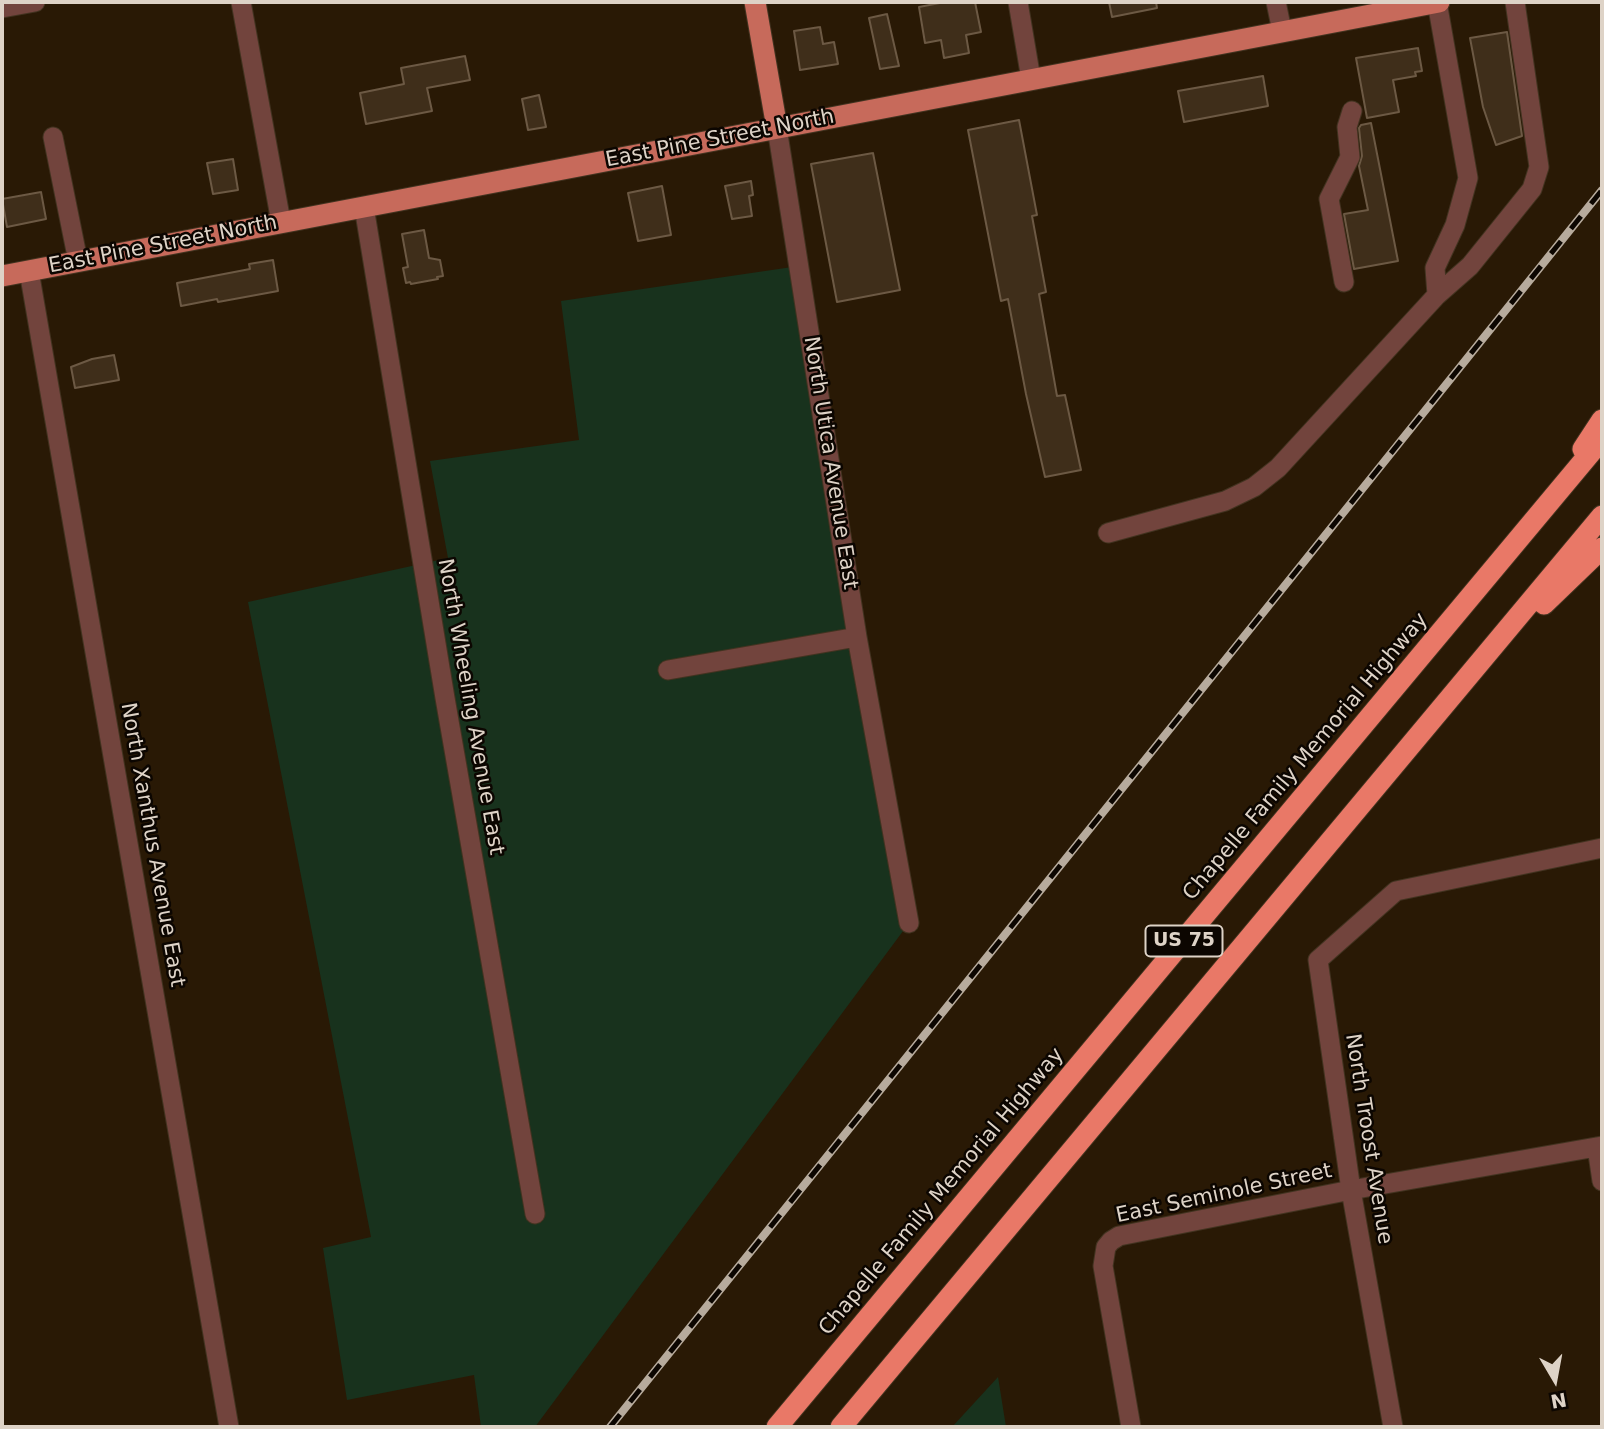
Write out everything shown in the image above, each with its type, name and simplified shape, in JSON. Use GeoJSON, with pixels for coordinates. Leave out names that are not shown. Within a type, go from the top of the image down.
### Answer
{"type":"FeatureCollection","features":[{"type":"Feature","properties":{"kind":"highway"},"geometry":{"type":"LineString","coordinates":[[1539,515],[1602,420]]}},
{"type":"Feature","properties":{"kind":"highway","name":"Chapelle Family Memorial Highway"},"geometry":{"type":"LineString","coordinates":[[777,1427],[1602,439]]}},
{"type":"Feature","properties":{"kind":"highway","name":"US 75"},"geometry":{"type":"LineString","coordinates":[[841,1427],[1602,516]]}},
{"type":"Feature","properties":{"kind":"highway"},"geometry":{"type":"LineString","coordinates":[[1465,681],[1602,548]]}},
{"type":"Feature","properties":{"kind":"main road","name":"North Utica Avenue East"},"geometry":{"type":"LineString","coordinates":[[755,2],[777,128]]}},
{"type":"Feature","properties":{"kind":"main road","name":"East Pine Street North"},"geometry":{"type":"LineString","coordinates":[[2,276],[1438,2]]}},
{"type":"Feature","properties":{"kind":"street"},"geometry":{"type":"LineString","coordinates":[[2,8],[35,2]]}},
{"type":"Feature","properties":{"kind":"street"},"geometry":{"type":"LineString","coordinates":[[241,2],[281,222]]}},
{"type":"Feature","properties":{"kind":"street"},"geometry":{"type":"LineString","coordinates":[[1018,2],[1031,79]]}},
{"type":"Feature","properties":{"kind":"street"},"geometry":{"type":"LineString","coordinates":[[1276,2],[1282,32]]}},
{"type":"Feature","properties":{"kind":"street"},"geometry":{"type":"LineString","coordinates":[[1437,295],[1435,268],[1455,226],[1468,178],[1438,2]]}},
{"type":"Feature","properties":{"kind":"street"},"geometry":{"type":"LineString","coordinates":[[1108,533],[1226,501],[1254,487],[1278,468],[1437,295],[1470,266],[1532,189],[1539,167],[1515,2]]}},
{"type":"Feature","properties":{"kind":"street"},"geometry":{"type":"LineString","coordinates":[[1344,282],[1329,199],[1350,157],[1348,127],[1352,111]]}},
{"type":"Feature","properties":{"kind":"street","name":"North Utica Avenue East"},"geometry":{"type":"LineString","coordinates":[[777,128],[857,637],[909,923]]}},
{"type":"Feature","properties":{"kind":"street"},"geometry":{"type":"LineString","coordinates":[[53,137],[78,261]]}},
{"type":"Feature","properties":{"kind":"street","name":"North Wheeling Avenue East"},"geometry":{"type":"LineString","coordinates":[[364,207],[445,698],[535,1214]]}},
{"type":"Feature","properties":{"kind":"street","name":"North Xanthus Avenue East"},"geometry":{"type":"LineString","coordinates":[[29,271],[229,1427]]}},
{"type":"Feature","properties":{"kind":"street"},"geometry":{"type":"LineString","coordinates":[[668,670],[857,637]]}},
{"type":"Feature","properties":{"kind":"street","name":"North Troost Avenue"},"geometry":{"type":"LineString","coordinates":[[1392,1427],[1351,1191],[1318,960],[1396,891],[1602,848]]}},
{"type":"Feature","properties":{"kind":"street"},"geometry":{"type":"LineString","coordinates":[[1599,1146],[1602,1181]]}},
{"type":"Feature","properties":{"kind":"street","name":"East Seminole Street"},"geometry":{"type":"LineString","coordinates":[[1131,1427],[1103,1266],[1106,1247],[1119,1236],[1599,1146]]}},
{"type":"Feature","properties":{"kind":"green space"},"geometry":{"type":"Polygon","coordinates":[[[799,266],[909,923],[535,1427],[481,1427],[474,1375],[347,1400],[323,1248],[371,1237],[248,602],[448,558],[430,461],[579,440],[561,301],[799,266]]]}},
{"type":"Feature","properties":{"kind":"green space"},"geometry":{"type":"Polygon","coordinates":[[[998,1377],[1006,1427],[952,1427],[998,1377]]]}},
{"type":"Feature","properties":{"kind":"building"},"geometry":{"type":"Polygon","coordinates":[[[945,2],[975,2],[981,32],[966,35],[969,53],[944,58],[941,40],[925,43],[919,7],[945,2]]]}},
{"type":"Feature","properties":{"kind":"building"},"geometry":{"type":"Polygon","coordinates":[[[1109,2],[1156,2],[1157,8],[1112,17],[1109,2]]]}},
{"type":"Feature","properties":{"kind":"building"},"geometry":{"type":"Polygon","coordinates":[[[887,14],[899,66],[880,69],[869,18],[887,14]]]}},
{"type":"Feature","properties":{"kind":"building"},"geometry":{"type":"Polygon","coordinates":[[[820,27],[823,44],[834,42],[838,64],[800,70],[794,31],[820,27]]]}},
{"type":"Feature","properties":{"kind":"building"},"geometry":{"type":"Polygon","coordinates":[[[1507,32],[1522,136],[1496,145],[1483,107],[1470,38],[1507,32]]]}},
{"type":"Feature","properties":{"kind":"building"},"geometry":{"type":"Polygon","coordinates":[[[1418,48],[1422,71],[1415,72],[1416,76],[1393,80],[1399,112],[1367,118],[1356,58],[1418,48]]]}},
{"type":"Feature","properties":{"kind":"building"},"geometry":{"type":"Polygon","coordinates":[[[465,56],[470,80],[427,88],[432,111],[366,124],[360,93],[404,84],[401,68],[465,56]]]}},
{"type":"Feature","properties":{"kind":"building"},"geometry":{"type":"Polygon","coordinates":[[[1263,76],[1268,106],[1184,122],[1178,91],[1263,76]]]}},
{"type":"Feature","properties":{"kind":"building"},"geometry":{"type":"Polygon","coordinates":[[[539,95],[546,127],[528,130],[522,99],[539,95]]]}},
{"type":"Feature","properties":{"kind":"building"},"geometry":{"type":"Polygon","coordinates":[[[1019,120],[1037,215],[1032,216],[1046,292],[1039,294],[1057,396],[1065,395],[1081,470],[1045,477],[1008,299],[1001,301],[968,130],[1019,120]]]}},
{"type":"Feature","properties":{"kind":"building"},"geometry":{"type":"Polygon","coordinates":[[[1371,123],[1398,261],[1354,269],[1344,214],[1368,210],[1359,166],[1362,156],[1359,128],[1371,123]]]}},
{"type":"Feature","properties":{"kind":"building"},"geometry":{"type":"Polygon","coordinates":[[[873,153],[900,290],[837,302],[811,164],[873,153]]]}},
{"type":"Feature","properties":{"kind":"building"},"geometry":{"type":"Polygon","coordinates":[[[233,159],[238,190],[213,194],[207,163],[233,159]]]}},
{"type":"Feature","properties":{"kind":"building"},"geometry":{"type":"Polygon","coordinates":[[[751,181],[753,195],[749,196],[752,216],[732,219],[725,186],[751,181]]]}},
{"type":"Feature","properties":{"kind":"building"},"geometry":{"type":"Polygon","coordinates":[[[662,186],[671,235],[638,241],[628,193],[662,186]]]}},
{"type":"Feature","properties":{"kind":"building"},"geometry":{"type":"Polygon","coordinates":[[[41,192],[46,219],[7,227],[2,199],[41,192]]]}},
{"type":"Feature","properties":{"kind":"building"},"geometry":{"type":"Polygon","coordinates":[[[424,230],[429,258],[440,260],[443,276],[406,283],[403,268],[408,267],[402,234],[424,230]]]}},
{"type":"Feature","properties":{"kind":"building"},"geometry":{"type":"Polygon","coordinates":[[[273,260],[278,291],[181,306],[177,283],[250,269],[249,264],[273,260]]]}},
{"type":"Feature","properties":{"kind":"building"},"geometry":{"type":"Polygon","coordinates":[[[114,355],[119,380],[75,388],[71,367],[114,355]]]}},
{"type":"Feature","properties":{"kind":"railway"},"geometry":{"type":"LineString","coordinates":[[610,1427],[1602,190]]}}]}
